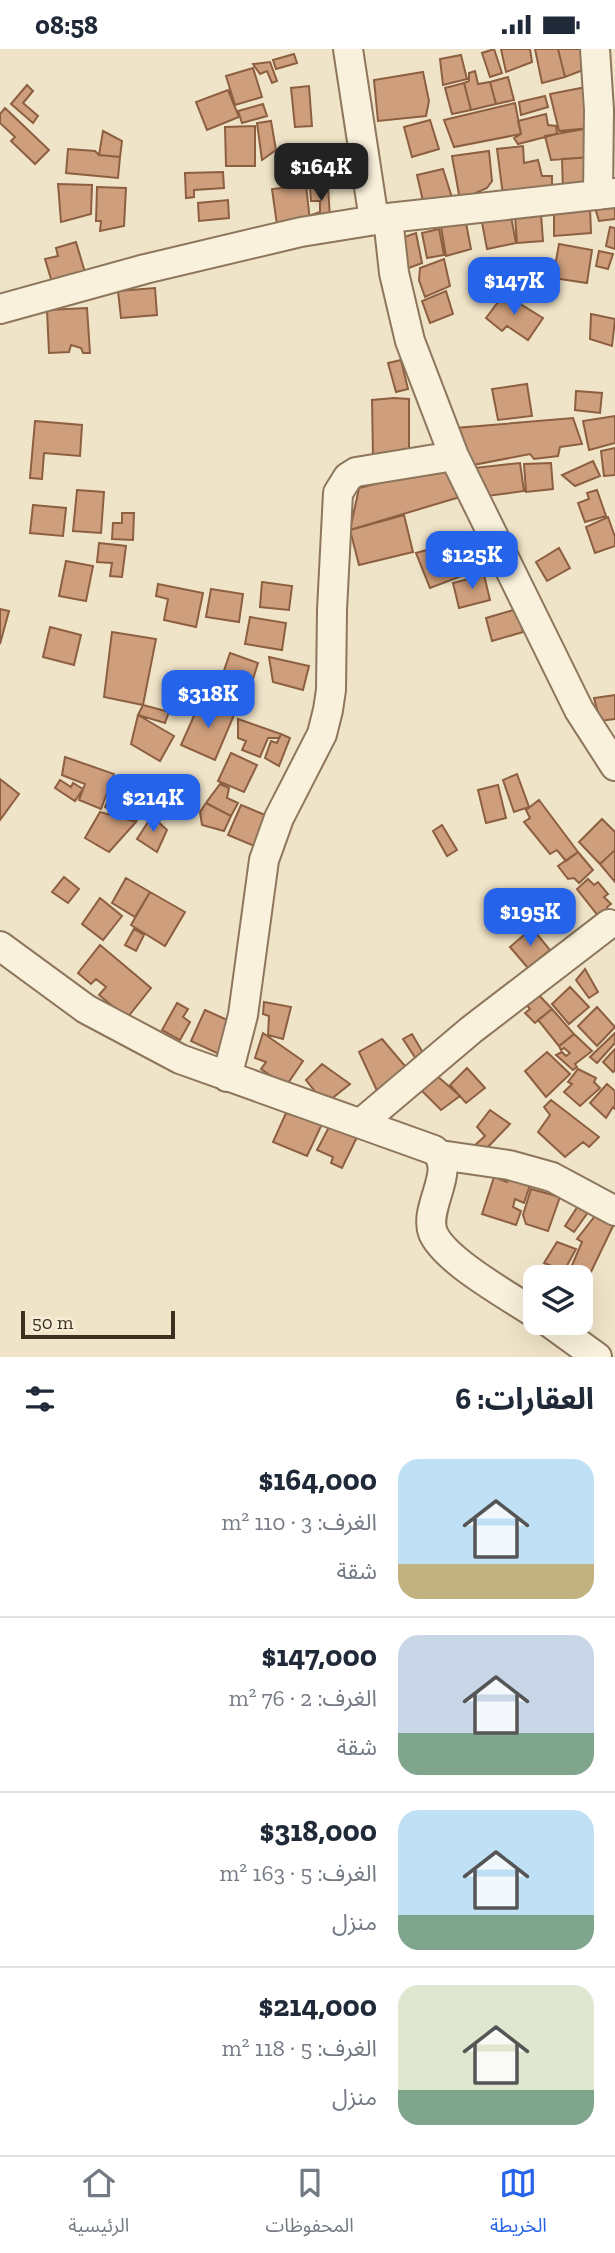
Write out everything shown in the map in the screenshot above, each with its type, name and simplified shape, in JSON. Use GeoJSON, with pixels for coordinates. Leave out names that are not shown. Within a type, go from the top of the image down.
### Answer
{"type":"FeatureCollection","features":[{"type":"Feature","properties":{"kind":"street"},"geometry":{"type":"LineString","coordinates":[[348,49],[381,219],[410,341],[454,456],[579,710],[615,766]]}},
{"type":"Feature","properties":{"kind":"street"},"geometry":{"type":"LineString","coordinates":[[0,309],[145,269],[301,232],[381,219],[607,194],[595,49]]}},
{"type":"Feature","properties":{"kind":"street"},"geometry":{"type":"LineString","coordinates":[[228,1077],[245,1002],[264,860],[279,818],[322,734],[329,700],[338,493],[348,477],[356,472],[454,456]]}},
{"type":"Feature","properties":{"kind":"street"},"geometry":{"type":"LineString","coordinates":[[361,1123],[471,1030],[613,927]]}},
{"type":"Feature","properties":{"kind":"street"},"geometry":{"type":"LineString","coordinates":[[0,946],[86,1009],[180,1059],[426,1146],[440,1155],[509,1164],[552,1177],[615,1211]]}},
{"type":"Feature","properties":{"kind":"street"},"geometry":{"type":"LineString","coordinates":[[440,1155],[443,1173],[431,1222],[438,1241],[476,1275],[523,1306]]}},
{"type":"Feature","properties":{"kind":"street"},"geometry":{"type":"LineString","coordinates":[[567,1335],[597,1357]]}},
{"type":"Feature","properties":{"kind":"building"},"geometry":{"type":"Polygon","coordinates":[[[494,49],[502,73],[490,77],[482,53],[494,49]]]}},
{"type":"Feature","properties":{"kind":"building"},"geometry":{"type":"Polygon","coordinates":[[[501,49],[530,49],[532,62],[506,72],[501,49]]]}},
{"type":"Feature","properties":{"kind":"building"},"geometry":{"type":"Polygon","coordinates":[[[535,49],[558,49],[565,77],[542,83],[535,49]]]}},
{"type":"Feature","properties":{"kind":"building"},"geometry":{"type":"Polygon","coordinates":[[[558,49],[589,49],[591,67],[565,77],[558,49]]]}},
{"type":"Feature","properties":{"kind":"building"},"geometry":{"type":"Polygon","coordinates":[[[294,54],[297,63],[276,69],[273,60],[294,54]]]}},
{"type":"Feature","properties":{"kind":"building"},"geometry":{"type":"Polygon","coordinates":[[[461,55],[467,79],[443,85],[440,59],[461,55]]]}},
{"type":"Feature","properties":{"kind":"building"},"geometry":{"type":"Polygon","coordinates":[[[270,62],[277,81],[272,83],[267,71],[260,74],[253,64],[270,62]]]}},
{"type":"Feature","properties":{"kind":"building"},"geometry":{"type":"Polygon","coordinates":[[[253,68],[262,97],[235,105],[226,76],[253,68]]]}},
{"type":"Feature","properties":{"kind":"building"},"geometry":{"type":"Polygon","coordinates":[[[475,71],[478,84],[490,82],[496,104],[471,110],[464,83],[469,81],[469,73],[475,71]]]}},
{"type":"Feature","properties":{"kind":"building"},"geometry":{"type":"Polygon","coordinates":[[[423,72],[429,101],[426,116],[378,121],[374,80],[423,72]]]}},
{"type":"Feature","properties":{"kind":"building"},"geometry":{"type":"Polygon","coordinates":[[[508,77],[514,100],[496,104],[490,82],[508,77]]]}},
{"type":"Feature","properties":{"kind":"building"},"geometry":{"type":"Polygon","coordinates":[[[464,83],[471,110],[452,114],[445,88],[464,83]]]}},
{"type":"Feature","properties":{"kind":"building"},"geometry":{"type":"Polygon","coordinates":[[[27,85],[33,91],[23,103],[38,116],[33,123],[11,104],[27,85]]]}},
{"type":"Feature","properties":{"kind":"building"},"geometry":{"type":"Polygon","coordinates":[[[309,86],[312,126],[295,127],[291,88],[309,86]]]}},
{"type":"Feature","properties":{"kind":"building"},"geometry":{"type":"Polygon","coordinates":[[[586,87],[590,128],[559,131],[550,94],[586,87]]]}},
{"type":"Feature","properties":{"kind":"building"},"geometry":{"type":"Polygon","coordinates":[[[228,90],[239,117],[207,130],[196,102],[228,90]]]}},
{"type":"Feature","properties":{"kind":"building"},"geometry":{"type":"Polygon","coordinates":[[[545,96],[548,107],[521,115],[519,102],[545,96]]]}},
{"type":"Feature","properties":{"kind":"building"},"geometry":{"type":"Polygon","coordinates":[[[515,103],[521,134],[454,147],[444,120],[515,103]]]}},
{"type":"Feature","properties":{"kind":"building"},"geometry":{"type":"Polygon","coordinates":[[[263,104],[267,116],[242,123],[238,111],[263,104]]]}},
{"type":"Feature","properties":{"kind":"building"},"geometry":{"type":"Polygon","coordinates":[[[5,108],[49,150],[35,164],[11,141],[15,137],[0,123],[0,114],[5,108]]]}},
{"type":"Feature","properties":{"kind":"building"},"geometry":{"type":"Polygon","coordinates":[[[546,114],[548,125],[556,126],[557,134],[518,144],[514,138],[521,134],[518,121],[546,114]]]}},
{"type":"Feature","properties":{"kind":"building"},"geometry":{"type":"Polygon","coordinates":[[[430,120],[439,149],[412,157],[404,127],[430,120]]]}},
{"type":"Feature","properties":{"kind":"building"},"geometry":{"type":"Polygon","coordinates":[[[271,121],[276,150],[262,160],[257,123],[271,121]]]}},
{"type":"Feature","properties":{"kind":"building"},"geometry":{"type":"Polygon","coordinates":[[[255,126],[255,166],[226,166],[225,127],[255,126]]]}},
{"type":"Feature","properties":{"kind":"building"},"geometry":{"type":"Polygon","coordinates":[[[590,128],[592,157],[551,160],[545,136],[590,128]]]}},
{"type":"Feature","properties":{"kind":"building"},"geometry":{"type":"Polygon","coordinates":[[[103,131],[122,141],[120,157],[99,155],[103,131]]]}},
{"type":"Feature","properties":{"kind":"building"},"geometry":{"type":"Polygon","coordinates":[[[523,146],[524,163],[538,160],[542,176],[552,176],[552,198],[504,203],[497,149],[523,146]]]}},
{"type":"Feature","properties":{"kind":"building"},"geometry":{"type":"Polygon","coordinates":[[[68,149],[95,151],[99,155],[120,157],[118,178],[66,173],[68,149]]]}},
{"type":"Feature","properties":{"kind":"building"},"geometry":{"type":"Polygon","coordinates":[[[489,151],[492,181],[487,188],[460,200],[452,156],[489,151]]]}},
{"type":"Feature","properties":{"kind":"building"},"geometry":{"type":"Polygon","coordinates":[[[592,157],[594,188],[563,191],[562,159],[592,157]]]}},
{"type":"Feature","properties":{"kind":"building"},"geometry":{"type":"Polygon","coordinates":[[[443,169],[454,204],[425,210],[417,175],[443,169]]]}},
{"type":"Feature","properties":{"kind":"building"},"geometry":{"type":"Polygon","coordinates":[[[223,172],[224,188],[194,190],[194,197],[186,198],[185,173],[223,172]]]}},
{"type":"Feature","properties":{"kind":"building"},"geometry":{"type":"Polygon","coordinates":[[[58,184],[92,185],[91,214],[61,222],[58,184]]]}},
{"type":"Feature","properties":{"kind":"building"},"geometry":{"type":"Polygon","coordinates":[[[306,185],[310,221],[277,225],[272,189],[306,185]]]}},
{"type":"Feature","properties":{"kind":"building"},"geometry":{"type":"Polygon","coordinates":[[[328,186],[330,218],[315,223],[311,215],[320,212],[320,201],[311,201],[310,187],[328,186]]]}},
{"type":"Feature","properties":{"kind":"building"},"geometry":{"type":"Polygon","coordinates":[[[97,187],[126,188],[124,226],[100,231],[101,221],[96,221],[97,187]]]}},
{"type":"Feature","properties":{"kind":"building"},"geometry":{"type":"Polygon","coordinates":[[[228,200],[229,218],[199,221],[198,203],[228,200]]]}},
{"type":"Feature","properties":{"kind":"building"},"geometry":{"type":"Polygon","coordinates":[[[615,205],[615,219],[599,221],[595,208],[615,205]]]}},
{"type":"Feature","properties":{"kind":"building"},"geometry":{"type":"Polygon","coordinates":[[[590,208],[591,233],[554,236],[554,212],[590,208]]]}},
{"type":"Feature","properties":{"kind":"building"},"geometry":{"type":"Polygon","coordinates":[[[510,211],[516,243],[487,249],[481,217],[510,211]]]}},
{"type":"Feature","properties":{"kind":"building"},"geometry":{"type":"Polygon","coordinates":[[[541,214],[543,241],[517,243],[515,216],[541,214]]]}},
{"type":"Feature","properties":{"kind":"building"},"geometry":{"type":"Polygon","coordinates":[[[466,223],[471,249],[446,256],[441,227],[466,223]]]}},
{"type":"Feature","properties":{"kind":"building"},"geometry":{"type":"Polygon","coordinates":[[[610,227],[615,228],[615,249],[606,246],[610,227]]]}},
{"type":"Feature","properties":{"kind":"building"},"geometry":{"type":"Polygon","coordinates":[[[439,229],[444,255],[427,258],[422,233],[439,229]]]}},
{"type":"Feature","properties":{"kind":"building"},"geometry":{"type":"Polygon","coordinates":[[[416,233],[422,263],[401,271],[396,240],[416,233]]]}},
{"type":"Feature","properties":{"kind":"building"},"geometry":{"type":"Polygon","coordinates":[[[76,242],[87,279],[54,289],[45,259],[58,256],[56,248],[76,242]]]}},
{"type":"Feature","properties":{"kind":"building"},"geometry":{"type":"Polygon","coordinates":[[[559,244],[592,250],[587,283],[553,278],[559,244]]]}},
{"type":"Feature","properties":{"kind":"building"},"geometry":{"type":"Polygon","coordinates":[[[599,251],[613,254],[608,269],[596,266],[599,251]]]}},
{"type":"Feature","properties":{"kind":"building"},"geometry":{"type":"Polygon","coordinates":[[[444,259],[450,286],[425,297],[419,280],[420,268],[444,259]]]}},
{"type":"Feature","properties":{"kind":"building"},"geometry":{"type":"Polygon","coordinates":[[[155,288],[157,315],[121,318],[118,291],[155,288]]]}},
{"type":"Feature","properties":{"kind":"building"},"geometry":{"type":"Polygon","coordinates":[[[446,291],[453,314],[430,323],[422,301],[446,291]]]}},
{"type":"Feature","properties":{"kind":"building"},"geometry":{"type":"Polygon","coordinates":[[[504,294],[543,318],[528,340],[507,326],[502,331],[486,318],[504,294]]]}},
{"type":"Feature","properties":{"kind":"building"},"geometry":{"type":"Polygon","coordinates":[[[87,308],[90,353],[83,353],[81,348],[71,345],[69,352],[49,353],[47,310],[87,308]]]}},
{"type":"Feature","properties":{"kind":"building"},"geometry":{"type":"Polygon","coordinates":[[[591,314],[615,319],[612,346],[590,339],[591,314]]]}},
{"type":"Feature","properties":{"kind":"building"},"geometry":{"type":"Polygon","coordinates":[[[401,360],[408,389],[396,392],[388,363],[401,360]]]}},
{"type":"Feature","properties":{"kind":"building"},"geometry":{"type":"Polygon","coordinates":[[[527,384],[532,416],[498,420],[492,389],[527,384]]]}},
{"type":"Feature","properties":{"kind":"building"},"geometry":{"type":"Polygon","coordinates":[[[576,391],[602,393],[600,413],[575,410],[576,391]]]}},
{"type":"Feature","properties":{"kind":"building"},"geometry":{"type":"Polygon","coordinates":[[[409,399],[409,455],[373,456],[372,400],[409,399]]]}},
{"type":"Feature","properties":{"kind":"building"},"geometry":{"type":"Polygon","coordinates":[[[615,416],[615,443],[589,450],[583,421],[615,416]]]}},
{"type":"Feature","properties":{"kind":"building"},"geometry":{"type":"Polygon","coordinates":[[[573,418],[582,444],[560,447],[558,456],[534,459],[530,454],[473,465],[456,428],[573,418]]]}},
{"type":"Feature","properties":{"kind":"building"},"geometry":{"type":"Polygon","coordinates":[[[35,421],[82,425],[80,456],[44,453],[42,479],[30,478],[35,421]]]}},
{"type":"Feature","properties":{"kind":"building"},"geometry":{"type":"Polygon","coordinates":[[[615,448],[615,475],[604,476],[601,451],[615,448]]]}},
{"type":"Feature","properties":{"kind":"building"},"geometry":{"type":"Polygon","coordinates":[[[593,461],[600,476],[575,486],[562,475],[593,461]]]}},
{"type":"Feature","properties":{"kind":"building"},"geometry":{"type":"Polygon","coordinates":[[[520,463],[524,491],[487,496],[474,468],[520,463]]]}},
{"type":"Feature","properties":{"kind":"building"},"geometry":{"type":"Polygon","coordinates":[[[551,463],[553,489],[526,492],[524,464],[551,463]]]}},
{"type":"Feature","properties":{"kind":"building"},"geometry":{"type":"Polygon","coordinates":[[[450,465],[463,496],[350,530],[359,488],[450,465]]]}},
{"type":"Feature","properties":{"kind":"building"},"geometry":{"type":"Polygon","coordinates":[[[77,490],[104,492],[101,533],[73,531],[77,490]]]}},
{"type":"Feature","properties":{"kind":"building"},"geometry":{"type":"Polygon","coordinates":[[[597,490],[606,516],[585,522],[578,503],[589,499],[587,493],[597,490]]]}},
{"type":"Feature","properties":{"kind":"building"},"geometry":{"type":"Polygon","coordinates":[[[33,505],[66,508],[63,536],[30,533],[33,505]]]}},
{"type":"Feature","properties":{"kind":"building"},"geometry":{"type":"Polygon","coordinates":[[[122,513],[134,513],[133,540],[112,539],[113,523],[122,523],[122,513]]]}},
{"type":"Feature","properties":{"kind":"building"},"geometry":{"type":"Polygon","coordinates":[[[404,515],[413,552],[359,565],[350,530],[404,515]]]}},
{"type":"Feature","properties":{"kind":"building"},"geometry":{"type":"Polygon","coordinates":[[[608,517],[615,537],[615,546],[595,553],[586,527],[608,517]]]}},
{"type":"Feature","properties":{"kind":"building"},"geometry":{"type":"Polygon","coordinates":[[[484,534],[496,563],[430,588],[416,553],[484,534]]]}},
{"type":"Feature","properties":{"kind":"building"},"geometry":{"type":"Polygon","coordinates":[[[99,543],[126,546],[122,577],[110,576],[112,563],[97,562],[99,543]]]}},
{"type":"Feature","properties":{"kind":"building"},"geometry":{"type":"Polygon","coordinates":[[[559,548],[570,568],[547,581],[536,562],[559,548]]]}},
{"type":"Feature","properties":{"kind":"building"},"geometry":{"type":"Polygon","coordinates":[[[66,561],[93,566],[86,601],[59,596],[66,561]]]}},
{"type":"Feature","properties":{"kind":"building"},"geometry":{"type":"Polygon","coordinates":[[[484,575],[490,600],[459,608],[453,583],[484,575]]]}},
{"type":"Feature","properties":{"kind":"building"},"geometry":{"type":"Polygon","coordinates":[[[262,582],[292,586],[289,610],[260,607],[262,582]]]}},
{"type":"Feature","properties":{"kind":"building"},"geometry":{"type":"Polygon","coordinates":[[[158,584],[203,593],[196,627],[164,620],[168,599],[156,596],[158,584]]]}},
{"type":"Feature","properties":{"kind":"building"},"geometry":{"type":"Polygon","coordinates":[[[211,589],[243,594],[239,622],[206,617],[211,589]]]}},
{"type":"Feature","properties":{"kind":"building"},"geometry":{"type":"Polygon","coordinates":[[[0,609],[9,611],[0,644],[0,609]]]}},
{"type":"Feature","properties":{"kind":"building"},"geometry":{"type":"Polygon","coordinates":[[[517,609],[523,632],[492,641],[486,618],[517,609]]]}},
{"type":"Feature","properties":{"kind":"building"},"geometry":{"type":"Polygon","coordinates":[[[250,617],[286,623],[282,650],[245,644],[250,617]]]}},
{"type":"Feature","properties":{"kind":"building"},"geometry":{"type":"Polygon","coordinates":[[[50,627],[81,635],[74,665],[43,657],[50,627]]]}},
{"type":"Feature","properties":{"kind":"building"},"geometry":{"type":"Polygon","coordinates":[[[112,632],[156,639],[143,705],[104,697],[112,632]]]}},
{"type":"Feature","properties":{"kind":"building"},"geometry":{"type":"Polygon","coordinates":[[[230,653],[258,663],[246,701],[217,691],[230,653]]]}},
{"type":"Feature","properties":{"kind":"building"},"geometry":{"type":"Polygon","coordinates":[[[269,657],[309,666],[303,690],[273,682],[269,657]]]}},
{"type":"Feature","properties":{"kind":"building"},"geometry":{"type":"Polygon","coordinates":[[[615,695],[615,719],[600,721],[594,698],[615,695]]]}},
{"type":"Feature","properties":{"kind":"building"},"geometry":{"type":"Polygon","coordinates":[[[201,700],[234,715],[215,760],[181,745],[201,700]]]}},
{"type":"Feature","properties":{"kind":"building"},"geometry":{"type":"Polygon","coordinates":[[[143,705],[169,712],[165,723],[138,715],[143,705]]]}},
{"type":"Feature","properties":{"kind":"building"},"geometry":{"type":"Polygon","coordinates":[[[138,715],[174,736],[160,761],[131,744],[138,715]]]}},
{"type":"Feature","properties":{"kind":"building"},"geometry":{"type":"Polygon","coordinates":[[[238,719],[281,734],[279,738],[268,738],[260,757],[242,750],[246,741],[238,738],[238,719]]]}},
{"type":"Feature","properties":{"kind":"building"},"geometry":{"type":"Polygon","coordinates":[[[281,734],[290,738],[279,766],[265,758],[271,741],[277,743],[281,734]]]}},
{"type":"Feature","properties":{"kind":"building"},"geometry":{"type":"Polygon","coordinates":[[[231,753],[257,765],[244,792],[218,781],[231,753]]]}},
{"type":"Feature","properties":{"kind":"building"},"geometry":{"type":"Polygon","coordinates":[[[65,757],[114,774],[101,809],[79,800],[85,784],[62,775],[65,757]]]}},
{"type":"Feature","properties":{"kind":"building"},"geometry":{"type":"Polygon","coordinates":[[[517,774],[529,807],[514,812],[503,780],[517,774]]]}},
{"type":"Feature","properties":{"kind":"building"},"geometry":{"type":"Polygon","coordinates":[[[0,779],[19,794],[0,820],[0,779]]]}},
{"type":"Feature","properties":{"kind":"building"},"geometry":{"type":"Polygon","coordinates":[[[117,779],[149,795],[136,822],[105,807],[117,779]]]}},
{"type":"Feature","properties":{"kind":"building"},"geometry":{"type":"Polygon","coordinates":[[[60,780],[71,787],[73,783],[83,789],[75,801],[55,788],[60,780]]]}},
{"type":"Feature","properties":{"kind":"building"},"geometry":{"type":"Polygon","coordinates":[[[220,784],[229,788],[227,798],[238,803],[231,816],[206,803],[220,784]]]}},
{"type":"Feature","properties":{"kind":"building"},"geometry":{"type":"Polygon","coordinates":[[[498,785],[506,818],[486,823],[478,790],[498,785]]]}},
{"type":"Feature","properties":{"kind":"building"},"geometry":{"type":"Polygon","coordinates":[[[539,800],[578,852],[566,861],[557,850],[550,854],[524,822],[530,818],[526,810],[539,800]]]}},
{"type":"Feature","properties":{"kind":"building"},"geometry":{"type":"Polygon","coordinates":[[[206,803],[231,816],[224,831],[202,825],[200,812],[206,803]]]}},
{"type":"Feature","properties":{"kind":"building"},"geometry":{"type":"Polygon","coordinates":[[[241,805],[270,817],[257,847],[228,835],[241,805]]]}},
{"type":"Feature","properties":{"kind":"building"},"geometry":{"type":"Polygon","coordinates":[[[100,812],[136,822],[109,852],[85,838],[100,812]]]}},
{"type":"Feature","properties":{"kind":"building"},"geometry":{"type":"Polygon","coordinates":[[[152,816],[167,830],[157,852],[137,839],[152,816]]]}},
{"type":"Feature","properties":{"kind":"building"},"geometry":{"type":"Polygon","coordinates":[[[602,819],[615,832],[615,850],[600,864],[579,842],[602,819]]]}},
{"type":"Feature","properties":{"kind":"building"},"geometry":{"type":"Polygon","coordinates":[[[442,825],[457,850],[447,856],[433,831],[442,825]]]}},
{"type":"Feature","properties":{"kind":"building"},"geometry":{"type":"Polygon","coordinates":[[[615,850],[615,882],[600,864],[615,850]]]}},
{"type":"Feature","properties":{"kind":"building"},"geometry":{"type":"Polygon","coordinates":[[[578,852],[593,870],[579,883],[574,878],[568,879],[558,866],[578,852]]]}},
{"type":"Feature","properties":{"kind":"building"},"geometry":{"type":"Polygon","coordinates":[[[64,877],[79,889],[68,903],[52,892],[64,877]]]}},
{"type":"Feature","properties":{"kind":"building"},"geometry":{"type":"Polygon","coordinates":[[[126,878],[150,892],[135,917],[112,903],[126,878]]]}},
{"type":"Feature","properties":{"kind":"building"},"geometry":{"type":"Polygon","coordinates":[[[588,879],[594,885],[598,882],[608,894],[604,897],[611,904],[607,907],[609,911],[599,917],[577,889],[588,879]]]}},
{"type":"Feature","properties":{"kind":"building"},"geometry":{"type":"Polygon","coordinates":[[[150,892],[185,912],[165,946],[131,925],[150,892]]]}},
{"type":"Feature","properties":{"kind":"building"},"geometry":{"type":"Polygon","coordinates":[[[100,898],[122,916],[103,940],[82,924],[100,898]]]}},
{"type":"Feature","properties":{"kind":"building"},"geometry":{"type":"Polygon","coordinates":[[[532,928],[550,950],[528,968],[510,947],[532,928]]]}},
{"type":"Feature","properties":{"kind":"building"},"geometry":{"type":"Polygon","coordinates":[[[134,929],[144,935],[136,951],[125,945],[134,929]]]}},
{"type":"Feature","properties":{"kind":"building"},"geometry":{"type":"Polygon","coordinates":[[[100,945],[151,988],[127,1018],[99,995],[106,987],[96,979],[91,984],[78,973],[100,945]]]}},
{"type":"Feature","properties":{"kind":"building"},"geometry":{"type":"Polygon","coordinates":[[[585,969],[598,992],[589,998],[576,980],[585,969]]]}},
{"type":"Feature","properties":{"kind":"building"},"geometry":{"type":"Polygon","coordinates":[[[570,987],[589,1007],[569,1024],[552,1004],[570,987]]]}},
{"type":"Feature","properties":{"kind":"building"},"geometry":{"type":"Polygon","coordinates":[[[535,991],[552,1009],[535,1023],[525,1013],[530,1009],[524,1002],[535,991]]]}},
{"type":"Feature","properties":{"kind":"building"},"geometry":{"type":"Polygon","coordinates":[[[264,1002],[291,1007],[283,1039],[268,1035],[269,1016],[263,1014],[264,1002]]]}},
{"type":"Feature","properties":{"kind":"building"},"geometry":{"type":"Polygon","coordinates":[[[177,1003],[188,1009],[183,1017],[190,1022],[180,1040],[162,1030],[177,1003]]]}},
{"type":"Feature","properties":{"kind":"building"},"geometry":{"type":"Polygon","coordinates":[[[597,1007],[615,1027],[597,1046],[578,1026],[597,1007]]]}},
{"type":"Feature","properties":{"kind":"building"},"geometry":{"type":"Polygon","coordinates":[[[552,1009],[574,1034],[559,1046],[538,1020],[552,1009]]]}},
{"type":"Feature","properties":{"kind":"building"},"geometry":{"type":"Polygon","coordinates":[[[205,1010],[234,1023],[219,1054],[191,1041],[205,1010]]]}},
{"type":"Feature","properties":{"kind":"building"},"geometry":{"type":"Polygon","coordinates":[[[263,1033],[303,1061],[286,1086],[261,1069],[266,1062],[255,1058],[263,1033]]]}},
{"type":"Feature","properties":{"kind":"building"},"geometry":{"type":"Polygon","coordinates":[[[615,1033],[615,1043],[597,1063],[590,1057],[615,1033]]]}},
{"type":"Feature","properties":{"kind":"building"},"geometry":{"type":"Polygon","coordinates":[[[412,1034],[426,1058],[418,1062],[403,1039],[412,1034]]]}},
{"type":"Feature","properties":{"kind":"building"},"geometry":{"type":"Polygon","coordinates":[[[574,1034],[592,1051],[575,1064],[577,1067],[573,1070],[556,1055],[562,1052],[566,1056],[570,1053],[564,1048],[561,1050],[559,1046],[574,1034]]]}},
{"type":"Feature","properties":{"kind":"building"},"geometry":{"type":"Polygon","coordinates":[[[382,1039],[411,1073],[379,1095],[359,1052],[382,1039]]]}},
{"type":"Feature","properties":{"kind":"building"},"geometry":{"type":"Polygon","coordinates":[[[615,1049],[615,1070],[613,1072],[603,1062],[615,1049]]]}},
{"type":"Feature","properties":{"kind":"building"},"geometry":{"type":"Polygon","coordinates":[[[547,1052],[570,1074],[546,1097],[525,1071],[547,1052]]]}},
{"type":"Feature","properties":{"kind":"building"},"geometry":{"type":"Polygon","coordinates":[[[322,1064],[350,1084],[325,1104],[306,1080],[322,1064]]]}},
{"type":"Feature","properties":{"kind":"building"},"geometry":{"type":"Polygon","coordinates":[[[467,1068],[485,1088],[466,1103],[450,1085],[467,1068]]]}},
{"type":"Feature","properties":{"kind":"building"},"geometry":{"type":"Polygon","coordinates":[[[578,1069],[596,1078],[594,1082],[600,1088],[580,1106],[564,1092],[572,1084],[568,1082],[578,1069]]]}},
{"type":"Feature","properties":{"kind":"building"},"geometry":{"type":"Polygon","coordinates":[[[436,1075],[460,1096],[441,1110],[421,1090],[436,1075]]]}},
{"type":"Feature","properties":{"kind":"building"},"geometry":{"type":"Polygon","coordinates":[[[607,1084],[615,1091],[615,1109],[613,1107],[606,1118],[590,1103],[607,1084]]]}},
{"type":"Feature","properties":{"kind":"building"},"geometry":{"type":"Polygon","coordinates":[[[551,1100],[599,1137],[589,1147],[583,1142],[565,1157],[538,1132],[550,1115],[544,1107],[551,1100]]]}},
{"type":"Feature","properties":{"kind":"building"},"geometry":{"type":"Polygon","coordinates":[[[490,1110],[510,1124],[482,1153],[474,1146],[485,1136],[477,1127],[490,1110]]]}},
{"type":"Feature","properties":{"kind":"building"},"geometry":{"type":"Polygon","coordinates":[[[286,1113],[322,1124],[307,1156],[273,1142],[286,1113]]]}},
{"type":"Feature","properties":{"kind":"building"},"geometry":{"type":"Polygon","coordinates":[[[330,1125],[358,1135],[342,1168],[331,1163],[333,1157],[317,1150],[330,1125]]]}},
{"type":"Feature","properties":{"kind":"building"},"geometry":{"type":"Polygon","coordinates":[[[494,1177],[507,1182],[509,1178],[530,1185],[524,1203],[515,1199],[513,1207],[521,1211],[516,1225],[482,1214],[494,1177]]]}},
{"type":"Feature","properties":{"kind":"building"},"geometry":{"type":"Polygon","coordinates":[[[531,1189],[560,1197],[548,1231],[526,1224],[523,1215],[531,1189]]]}},
{"type":"Feature","properties":{"kind":"building"},"geometry":{"type":"Polygon","coordinates":[[[578,1206],[589,1211],[574,1232],[565,1226],[578,1206]]]}},
{"type":"Feature","properties":{"kind":"building"},"geometry":{"type":"Polygon","coordinates":[[[595,1216],[614,1224],[593,1268],[593,1265],[572,1265],[582,1242],[577,1239],[595,1216]]]}},
{"type":"Feature","properties":{"kind":"building"},"geometry":{"type":"Polygon","coordinates":[[[557,1242],[576,1249],[567,1265],[544,1263],[557,1242]]]}}]}
